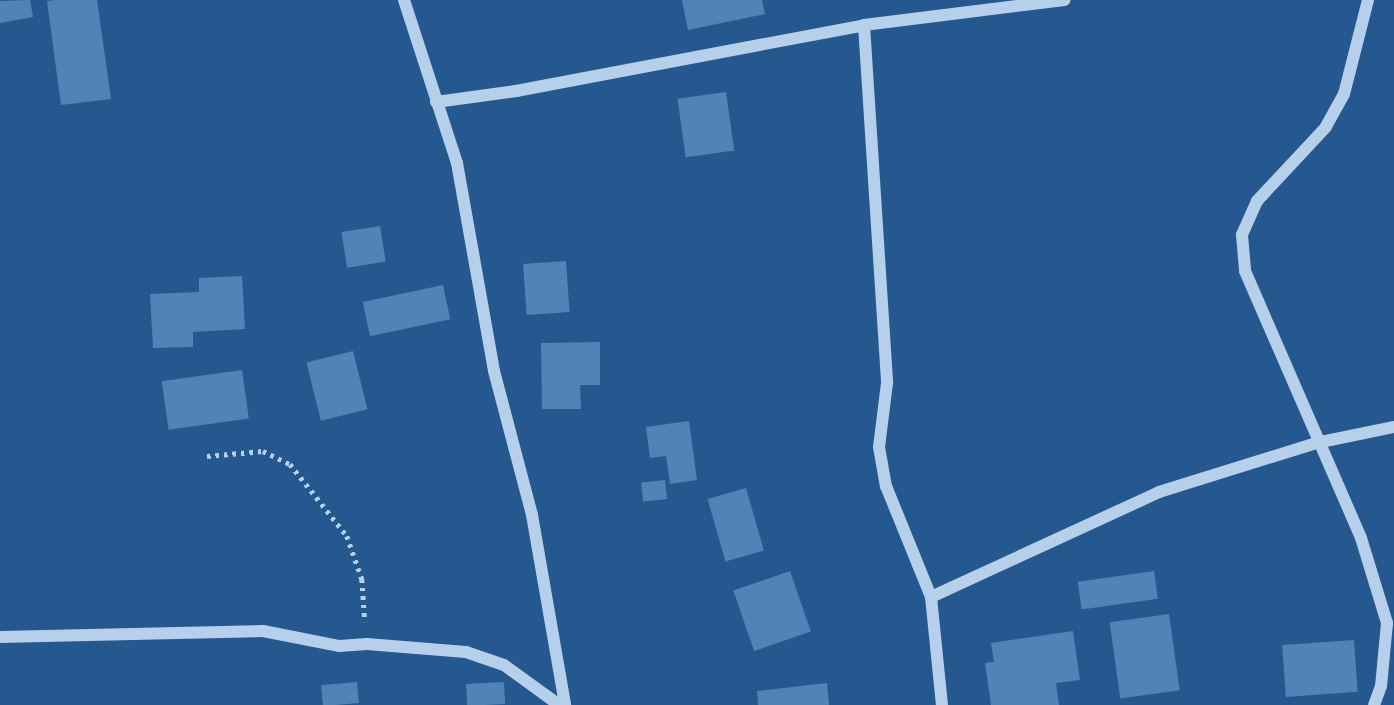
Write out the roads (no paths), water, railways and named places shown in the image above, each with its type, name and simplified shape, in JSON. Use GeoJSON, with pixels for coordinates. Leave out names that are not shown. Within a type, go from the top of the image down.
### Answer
{"type":"FeatureCollection","features":[{"type":"Feature","properties":{"kind":"street"},"geometry":{"type":"LineString","coordinates":[[404,0],[457,163],[494,371],[532,515],[565,705]]}},
{"type":"Feature","properties":{"kind":"street"},"geometry":{"type":"LineString","coordinates":[[436,102],[516,91],[864,25],[1064,0]]}},
{"type":"Feature","properties":{"kind":"street"},"geometry":{"type":"LineString","coordinates":[[1368,0],[1344,94],[1332,116],[1257,201],[1242,235],[1245,271],[1316,443],[1361,538],[1387,623],[1381,687],[1374,705]]}},
{"type":"Feature","properties":{"kind":"street"},"geometry":{"type":"LineString","coordinates":[[864,25],[887,383],[879,447],[886,486],[931,597],[942,705]]}},
{"type":"Feature","properties":{"kind":"street"},"geometry":{"type":"LineString","coordinates":[[931,597],[1159,492],[1316,443],[1394,427]]}},
{"type":"Feature","properties":{"kind":"street"},"geometry":{"type":"LineString","coordinates":[[0,637],[263,631],[339,646],[367,644],[466,652],[504,665],[559,705]]}}]}
